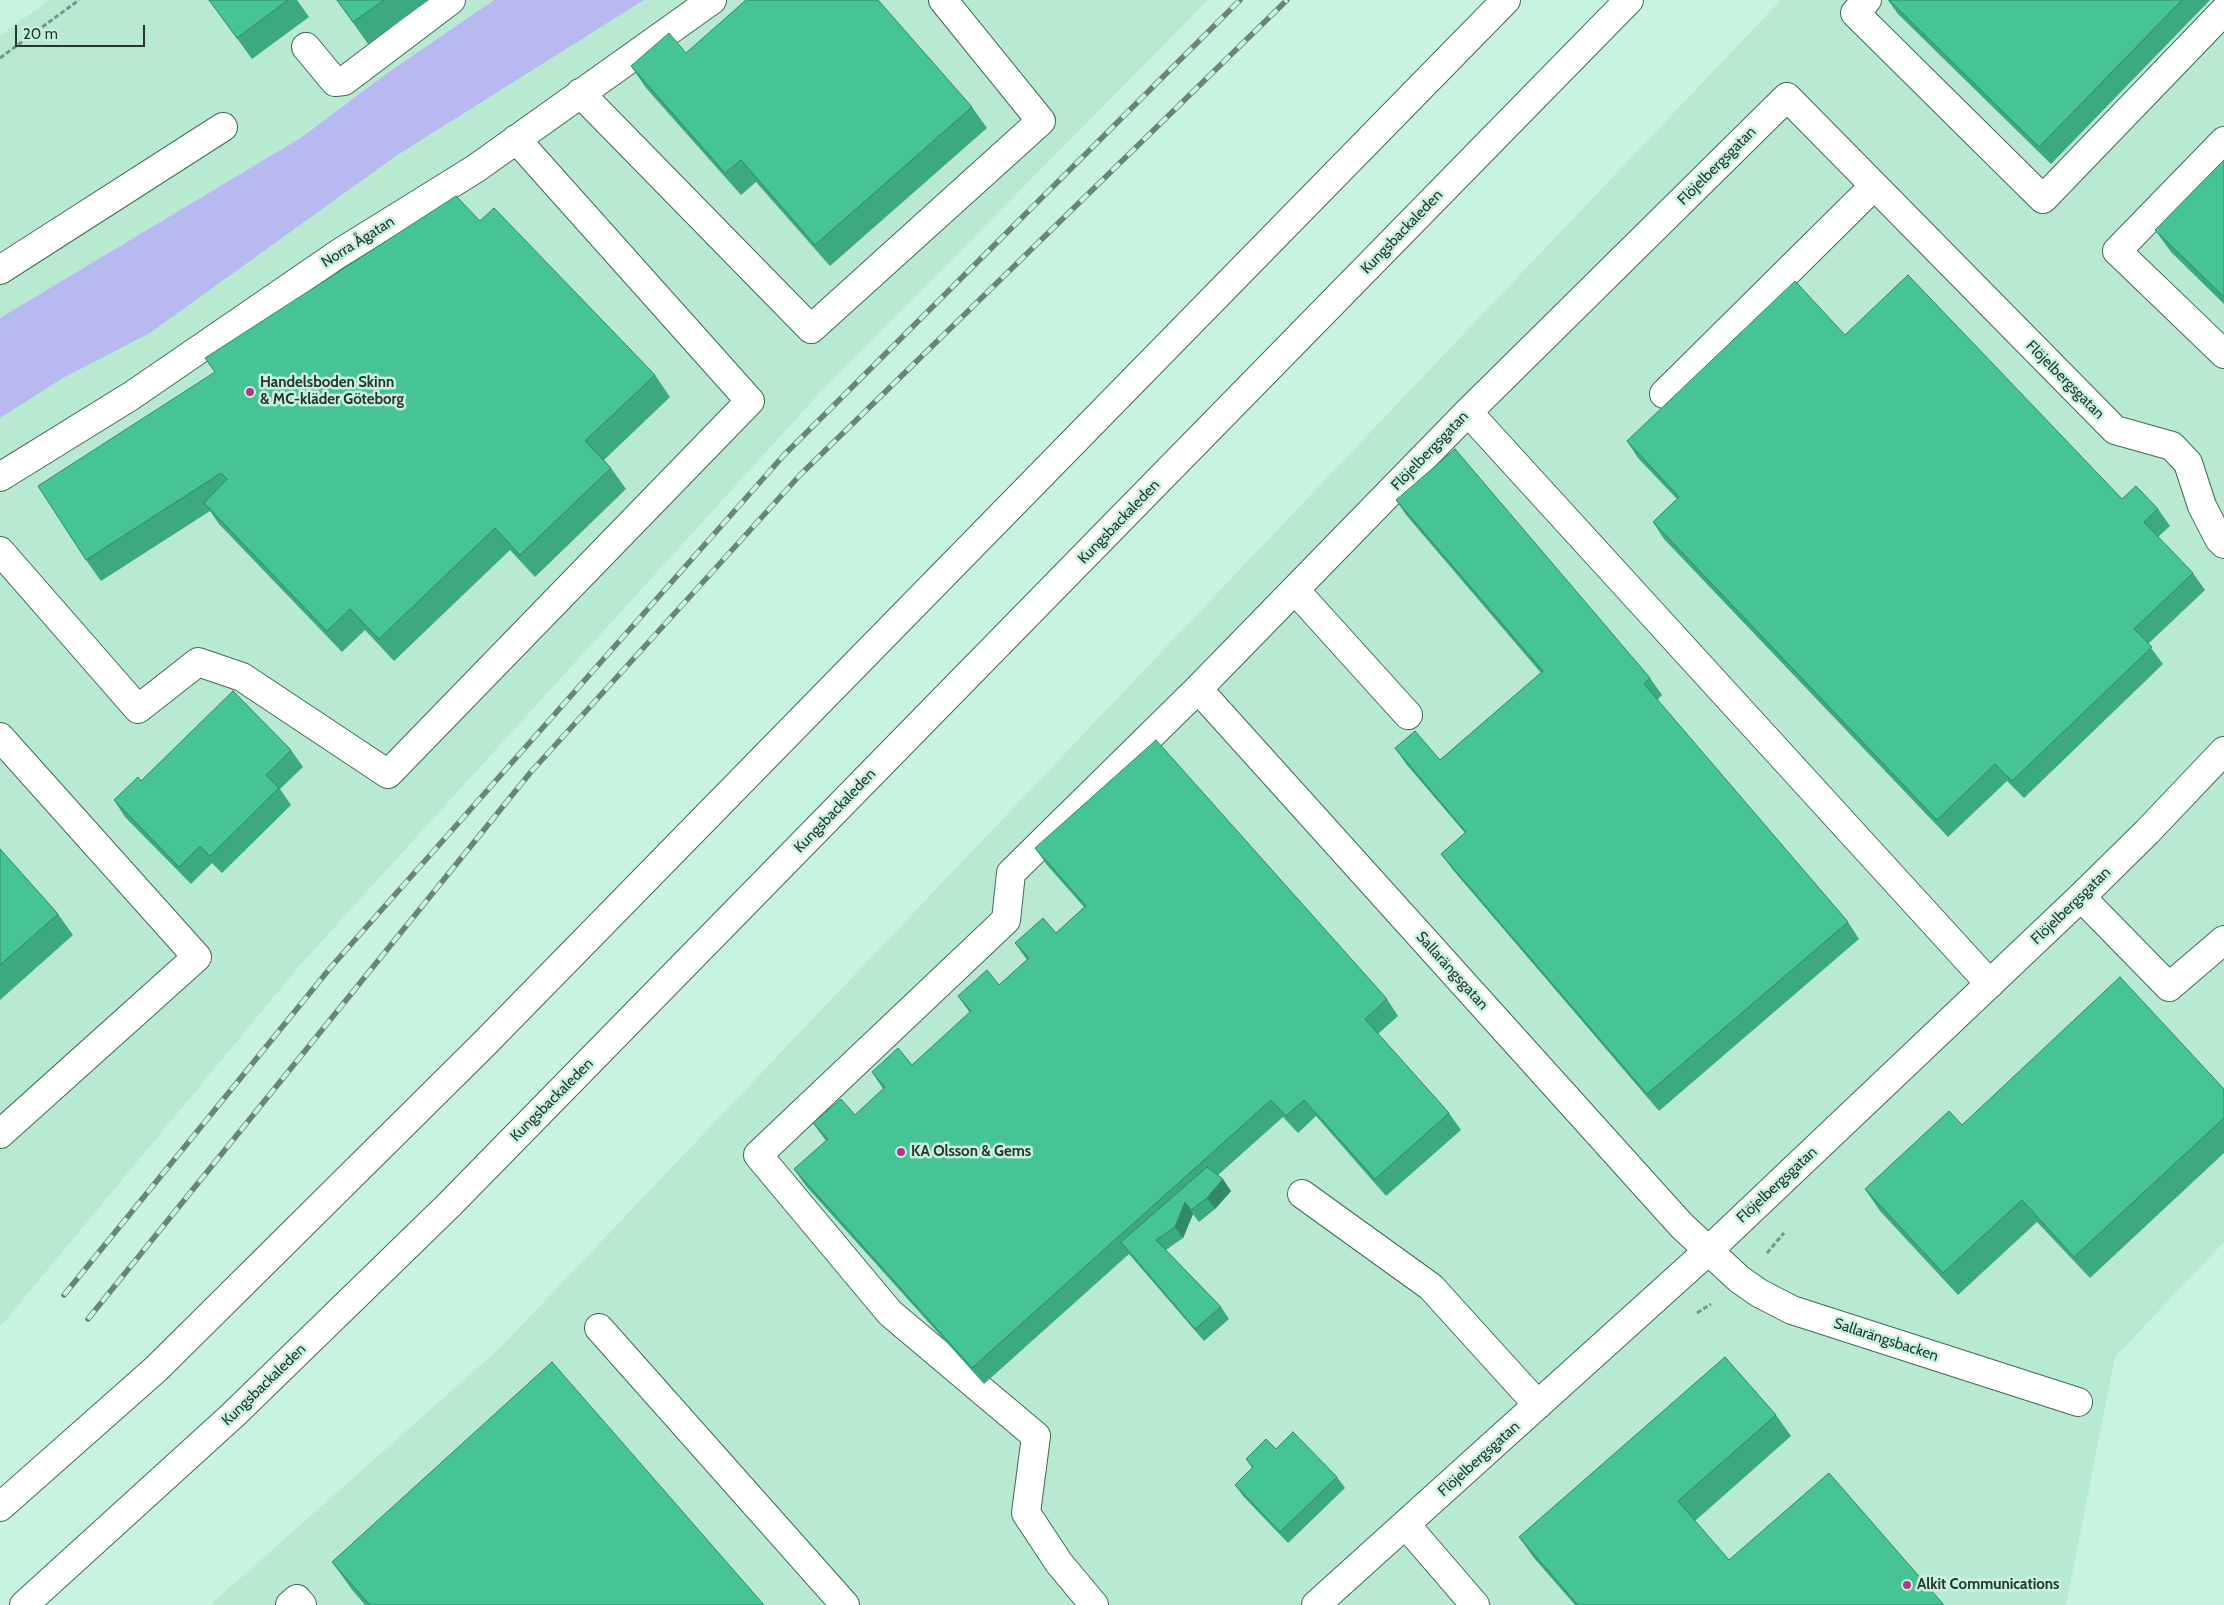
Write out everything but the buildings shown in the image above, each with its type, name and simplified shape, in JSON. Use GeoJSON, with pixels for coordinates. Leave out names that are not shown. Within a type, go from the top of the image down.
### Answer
{"type":"FeatureCollection","features":[{"type":"Feature","properties":{"kind":"main road"},"geometry":{"type":"LineString","coordinates":[[306,47],[335,82],[344,81],[451,0]]}},
{"type":"Feature","properties":{"kind":"main road","name":"Norra Ågatan"},"geometry":{"type":"LineString","coordinates":[[0,477],[131,396],[338,254],[475,168],[712,0]]}},
{"type":"Feature","properties":{"kind":"main road"},"geometry":{"type":"LineString","coordinates":[[580,94],[811,329],[1041,121],[943,0]]}},
{"type":"Feature","properties":{"kind":"main road"},"geometry":{"type":"LineString","coordinates":[[0,1507],[156,1369],[484,1044],[1506,0]]}},
{"type":"Feature","properties":{"kind":"main road","name":"Kungsbackaleden"},"geometry":{"type":"LineString","coordinates":[[24,1605],[233,1415],[449,1205],[1629,0]]}},
{"type":"Feature","properties":{"kind":"main road"},"geometry":{"type":"LineString","coordinates":[[1867,0],[1855,13],[2043,199],[2224,11]]}},
{"type":"Feature","properties":{"kind":"main road","name":"Flöjelbergsgatan"},"geometry":{"type":"LineString","coordinates":[[1094,1605],[1059,1563],[1026,1513],[1036,1436],[890,1313],[758,1155],[1006,920],[1010,872],[1198,689],[1468,412],[1787,97],[2115,430],[2172,446],[2188,463],[2202,506],[2219,539],[2224,544]]}},
{"type":"Feature","properties":{"kind":"main road"},"geometry":{"type":"LineString","coordinates":[[0,270],[223,127]]}},
{"type":"Feature","properties":{"kind":"main road"},"geometry":{"type":"LineString","coordinates":[[0,552],[138,709],[198,662],[242,676],[388,774],[750,401],[516,139]]}},
{"type":"Feature","properties":{"kind":"main road"},"geometry":{"type":"LineString","coordinates":[[2224,141],[2117,251],[2224,354]]}},
{"type":"Feature","properties":{"kind":"main road"},"geometry":{"type":"LineString","coordinates":[[1664,394],[1874,186]]}},
{"type":"Feature","properties":{"kind":"main road"},"geometry":{"type":"LineString","coordinates":[[1468,412],[1990,984]]}},
{"type":"Feature","properties":{"kind":"main road"},"geometry":{"type":"LineString","coordinates":[[1295,590],[1408,715]]}},
{"type":"Feature","properties":{"kind":"main road","name":"Sallarängsgatan"},"geometry":{"type":"LineString","coordinates":[[1198,689],[1682,1226],[1709,1250]]}},
{"type":"Feature","properties":{"kind":"main road"},"geometry":{"type":"LineString","coordinates":[[0,737],[197,957],[0,1134]]}},
{"type":"Feature","properties":{"kind":"main road","name":"Flöjelbergsgatan"},"geometry":{"type":"LineString","coordinates":[[1316,1605],[1709,1250],[2081,896],[2147,832],[2224,751]]}},
{"type":"Feature","properties":{"kind":"main road"},"geometry":{"type":"LineString","coordinates":[[2081,896],[2169,987],[2224,940]]}},
{"type":"Feature","properties":{"kind":"main road"},"geometry":{"type":"LineString","coordinates":[[1302,1194],[1431,1287],[1538,1405]]}},
{"type":"Feature","properties":{"kind":"main road","name":"Sallarängsbacken"},"geometry":{"type":"LineString","coordinates":[[1709,1250],[1739,1279],[1759,1294],[1792,1310],[2078,1402]]}},
{"type":"Feature","properties":{"kind":"main road"},"geometry":{"type":"LineString","coordinates":[[599,1328],[845,1605]]}},
{"type":"Feature","properties":{"kind":"main road"},"geometry":{"type":"LineString","coordinates":[[1406,1525],[1475,1605]]}},
{"type":"Feature","properties":{"kind":"path"},"geometry":{"type":"LineString","coordinates":[[0,58],[79,0]]}},
{"type":"Feature","properties":{"kind":"shaded area"},"geometry":{"type":"Polygon","coordinates":[[[49,0],[494,0],[386,74],[302,137],[0,318],[0,36],[49,0]]]}},
{"type":"Feature","properties":{"kind":"shaded area"},"geometry":{"type":"Polygon","coordinates":[[[644,0],[1208,0],[816,397],[301,964],[0,1327],[0,418],[63,378],[150,333],[396,156],[644,0]]]}},
{"type":"Feature","properties":{"kind":"shaded area"},"geometry":{"type":"Polygon","coordinates":[[[1781,0],[2224,0],[2224,1242],[2115,1357],[2066,1605],[210,1605],[501,1347],[1781,0]]]}},
{"type":"Feature","properties":{"kind":"water"},"geometry":{"type":"Polygon","coordinates":[[[494,0],[644,0],[396,156],[150,333],[63,378],[0,418],[0,318],[302,137],[386,74],[494,0]]]}},
{"type":"Feature","properties":{"kind":"railway"},"geometry":{"type":"LineString","coordinates":[[64,1295],[331,967],[784,455],[1240,0]]}},
{"type":"Feature","properties":{"kind":"railway"},"geometry":{"type":"LineString","coordinates":[[88,1319],[530,773],[800,475],[1287,0]]}},
{"type":"Feature","properties":{"kind":"place","name":"Handelsboden Skinn & MC-kläder Göteborg"},"geometry":{"type":"Point","coordinates":[250,392]}},
{"type":"Feature","properties":{"kind":"place","name":"KA Olsson & Gems"},"geometry":{"type":"Point","coordinates":[901,1152]}},
{"type":"Feature","properties":{"kind":"place","name":"Alkit Communications"},"geometry":{"type":"Point","coordinates":[1907,1585]}}]}
